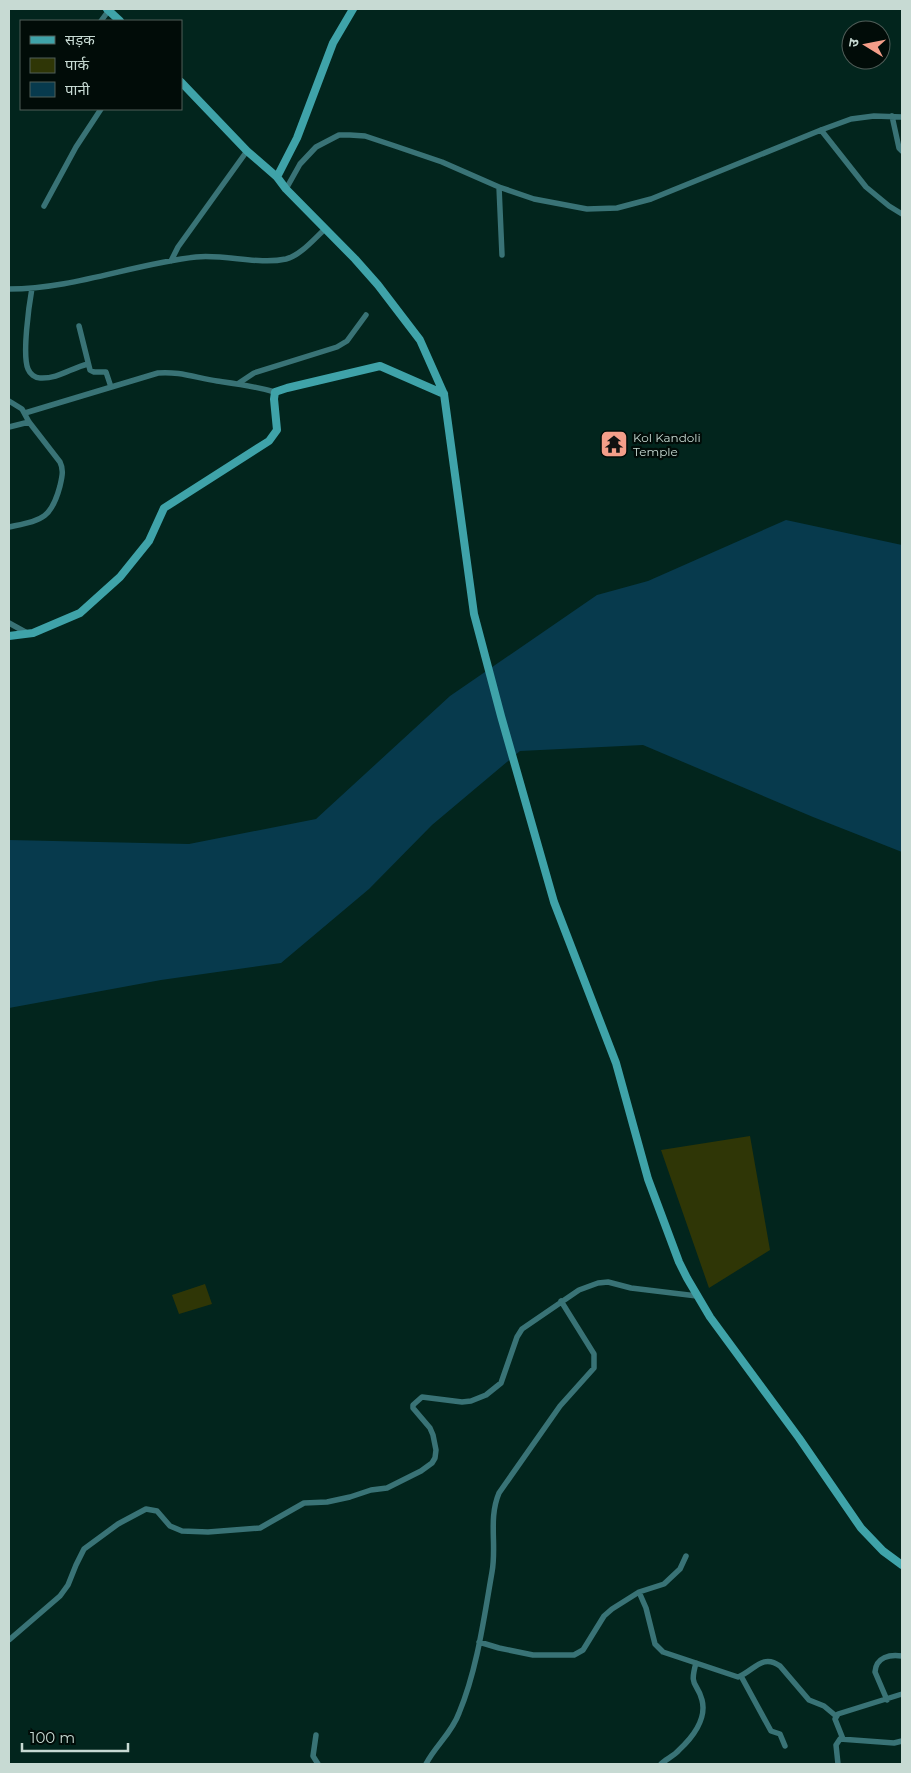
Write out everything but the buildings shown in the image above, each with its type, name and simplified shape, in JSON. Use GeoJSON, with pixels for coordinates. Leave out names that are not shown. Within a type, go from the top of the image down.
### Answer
{"type":"FeatureCollection","features":[{"type":"Feature","properties":{"kind":"main road"},"geometry":{"type":"LineString","coordinates":[[277,177],[297,138],[334,43],[353,9]]}},
{"type":"Feature","properties":{"kind":"main road"},"geometry":{"type":"LineString","coordinates":[[108,10],[119,20]]}},
{"type":"Feature","properties":{"kind":"main road"},"geometry":{"type":"LineString","coordinates":[[182,83],[247,151],[277,177],[286,190],[378,286],[420,340],[444,394],[474,614],[520,786],[554,902],[616,1063],[648,1179],[679,1262],[713,1321],[799,1438],[861,1528],[883,1551],[902,1565]]}},
{"type":"Feature","properties":{"kind":"main road"},"geometry":{"type":"LineString","coordinates":[[9,636],[29,634],[80,613],[120,577],[149,541],[164,508],[269,441],[277,430],[274,399],[276,392],[380,366],[444,394]]}},
{"type":"Feature","properties":{"kind":"street"},"geometry":{"type":"LineString","coordinates":[[44,206],[76,147],[100,110]]}},
{"type":"Feature","properties":{"kind":"street"},"geometry":{"type":"LineString","coordinates":[[286,190],[300,164],[316,147],[339,135],[350,135],[365,136],[442,162],[499,187],[534,199],[587,209],[617,208],[651,200],[851,119],[874,116],[902,117]]}},
{"type":"Feature","properties":{"kind":"street"},"geometry":{"type":"LineString","coordinates":[[892,116],[899,148],[902,151]]}},
{"type":"Feature","properties":{"kind":"street"},"geometry":{"type":"LineString","coordinates":[[821,130],[866,188],[902,214]]}},
{"type":"Feature","properties":{"kind":"street"},"geometry":{"type":"LineString","coordinates":[[171,261],[178,248],[247,151]]}},
{"type":"Feature","properties":{"kind":"street"},"geometry":{"type":"LineString","coordinates":[[499,187],[502,255]]}},
{"type":"Feature","properties":{"kind":"street"},"geometry":{"type":"LineString","coordinates":[[9,289],[77,282],[171,261],[206,256],[270,261],[288,258],[299,253],[325,229]]}},
{"type":"Feature","properties":{"kind":"street"},"geometry":{"type":"LineString","coordinates":[[32,288],[27,323],[27,364],[29,371],[35,377],[42,378],[63,374],[88,364]]}},
{"type":"Feature","properties":{"kind":"street"},"geometry":{"type":"LineString","coordinates":[[239,384],[254,373],[337,347],[347,341],[366,315]]}},
{"type":"Feature","properties":{"kind":"street"},"geometry":{"type":"LineString","coordinates":[[80,326],[88,364],[92,372],[106,372],[111,387]]}},
{"type":"Feature","properties":{"kind":"street"},"geometry":{"type":"LineString","coordinates":[[25,414],[158,373],[168,372],[276,392]]}},
{"type":"Feature","properties":{"kind":"street"},"geometry":{"type":"LineString","coordinates":[[9,401],[17,405],[25,414],[60,462],[63,470],[57,497],[51,510],[36,520],[9,527]]}},
{"type":"Feature","properties":{"kind":"street"},"geometry":{"type":"LineString","coordinates":[[9,427],[29,422]]}},
{"type":"Feature","properties":{"kind":"street"},"geometry":{"type":"LineString","coordinates":[[9,623],[29,634]]}},
{"type":"Feature","properties":{"kind":"street"},"geometry":{"type":"LineString","coordinates":[[9,1640],[60,1596],[68,1585],[84,1549],[118,1524],[146,1509],[157,1511],[170,1526],[182,1531],[208,1532],[260,1528],[304,1503],[328,1502],[371,1490],[387,1488],[421,1471],[432,1463],[435,1458],[434,1440],[430,1428],[413,1408],[413,1405],[422,1397],[462,1402],[471,1401],[486,1395],[501,1383],[517,1337],[522,1329],[579,1290],[598,1283],[608,1282],[631,1288],[697,1296]]}},
{"type":"Feature","properties":{"kind":"street"},"geometry":{"type":"LineString","coordinates":[[426,1764],[432,1753],[451,1731],[459,1714],[479,1642],[492,1569],[492,1518],[498,1493],[560,1406],[594,1368],[594,1354],[561,1301]]}},
{"type":"Feature","properties":{"kind":"street"},"geometry":{"type":"LineString","coordinates":[[479,1642],[499,1648],[533,1654],[570,1655],[579,1653],[583,1650],[604,1616],[639,1592],[664,1584],[680,1569],[686,1556]]}},
{"type":"Feature","properties":{"kind":"street"},"geometry":{"type":"LineString","coordinates":[[639,1592],[646,1608],[655,1644],[663,1652],[733,1676],[741,1676],[761,1663],[767,1661],[775,1662],[808,1700],[824,1706],[836,1716]]}},
{"type":"Feature","properties":{"kind":"street"},"geometry":{"type":"LineString","coordinates":[[887,1700],[876,1672],[877,1664],[889,1656],[902,1656]]}},
{"type":"Feature","properties":{"kind":"street"},"geometry":{"type":"LineString","coordinates":[[661,1764],[678,1752],[692,1736],[701,1720],[704,1710],[702,1698],[693,1680],[696,1664]]}},
{"type":"Feature","properties":{"kind":"street"},"geometry":{"type":"LineString","coordinates":[[741,1676],[771,1731],[780,1734],[785,1746]]}},
{"type":"Feature","properties":{"kind":"street"},"geometry":{"type":"LineString","coordinates":[[836,1716],[849,1710],[902,1694]]}},
{"type":"Feature","properties":{"kind":"street"},"geometry":{"type":"LineString","coordinates":[[836,1716],[836,1722],[842,1739]]}},
{"type":"Feature","properties":{"kind":"street"},"geometry":{"type":"LineString","coordinates":[[316,1735],[312,1753],[318,1764]]}},
{"type":"Feature","properties":{"kind":"street"},"geometry":{"type":"LineString","coordinates":[[838,1764],[836,1745],[838,1740],[894,1743],[902,1741]]}},
{"type":"Feature","properties":{"kind":"green space"},"geometry":{"type":"Polygon","coordinates":[[[750,1136],[770,1250],[709,1288],[661,1150],[750,1136]]]}},
{"type":"Feature","properties":{"kind":"green space"},"geometry":{"type":"Polygon","coordinates":[[[205,1284],[212,1304],[179,1314],[172,1295],[205,1284]]]}},
{"type":"Feature","properties":{"kind":"water"},"geometry":{"type":"Polygon","coordinates":[[[786,520],[902,545],[902,852],[813,817],[643,745],[520,751],[432,825],[369,889],[281,963],[161,980],[9,1008],[9,840],[189,844],[316,819],[450,696],[597,595],[648,581],[786,520]]]}},
{"type":"Feature","properties":{"kind":"place","name":"Kol Kandoli Temple"},"geometry":{"type":"Point","coordinates":[614,444]}}]}
